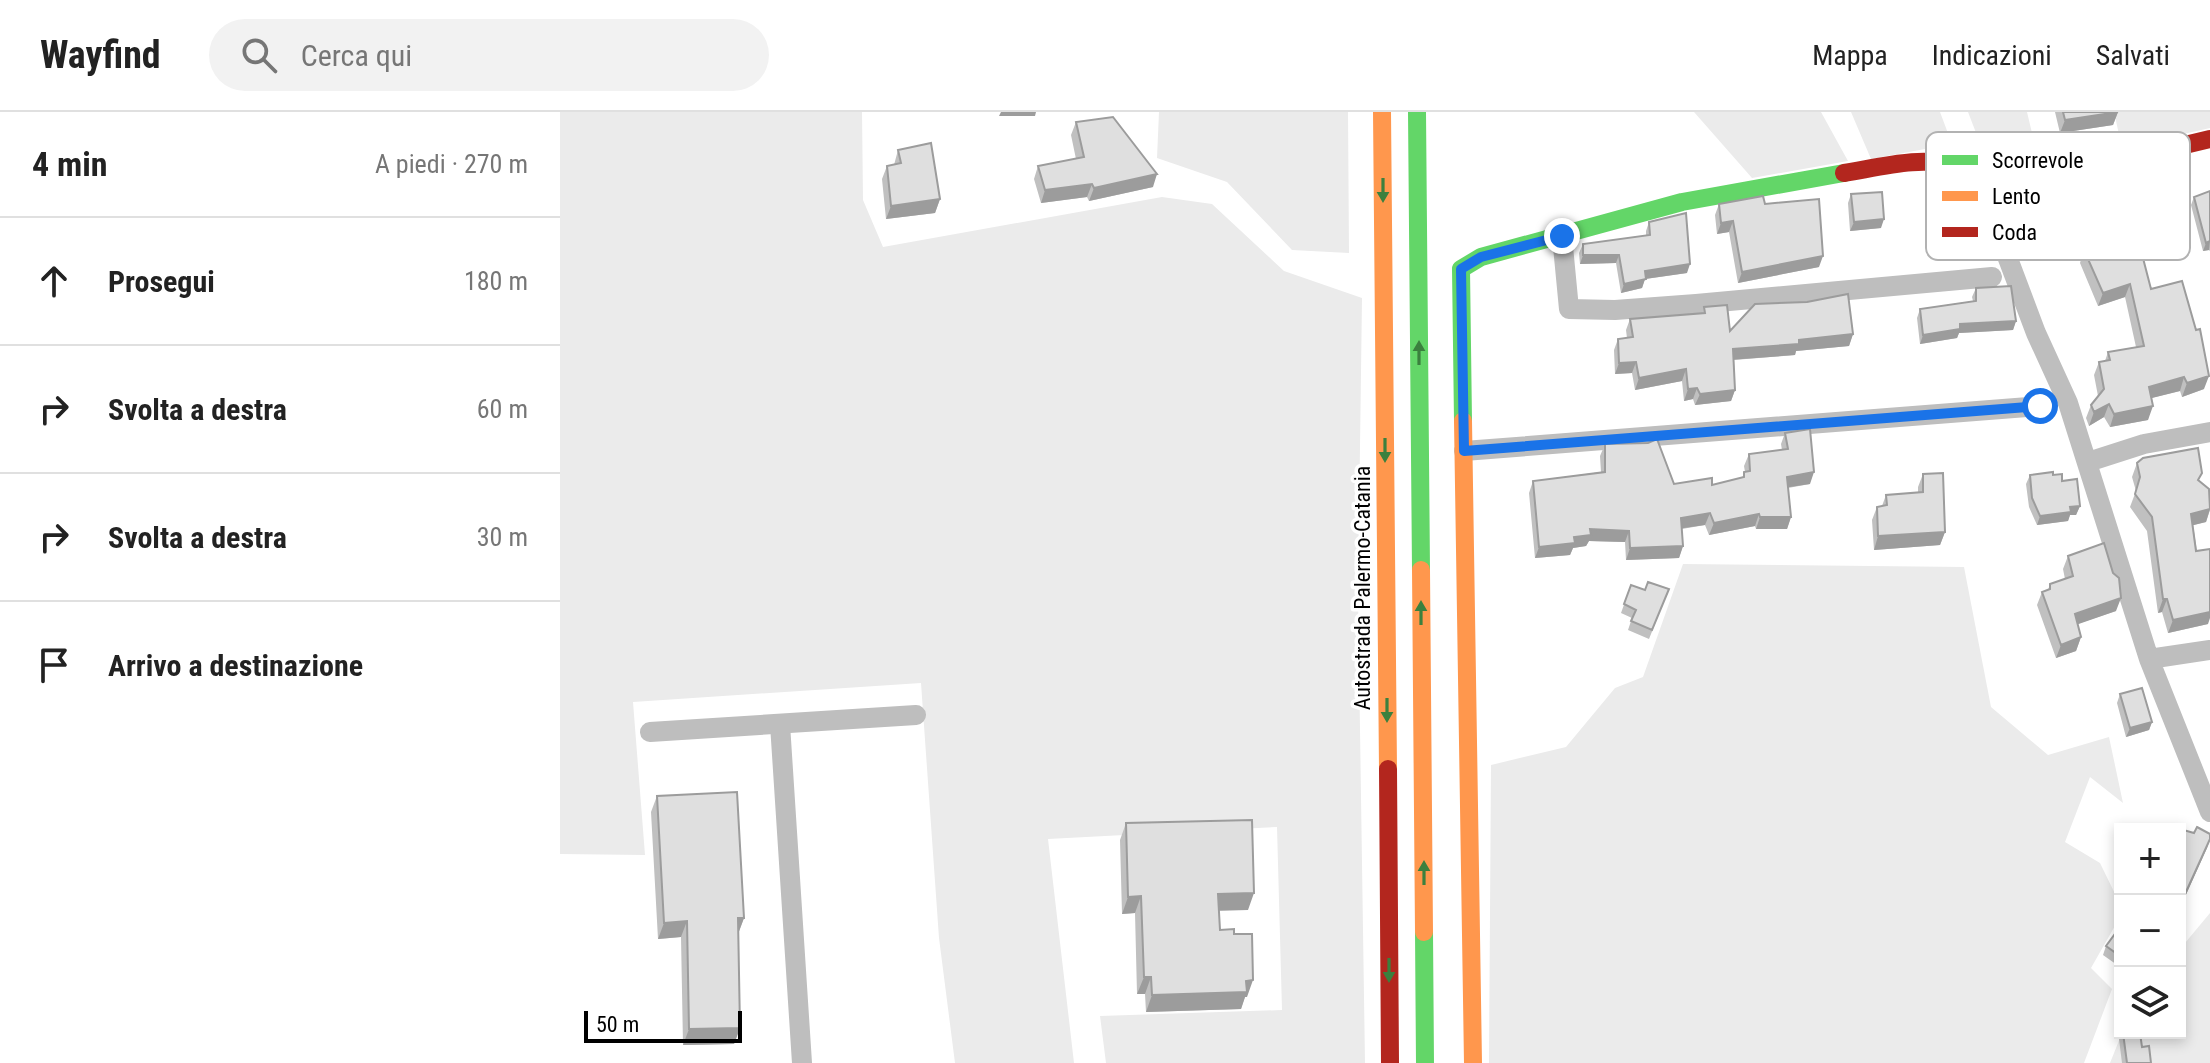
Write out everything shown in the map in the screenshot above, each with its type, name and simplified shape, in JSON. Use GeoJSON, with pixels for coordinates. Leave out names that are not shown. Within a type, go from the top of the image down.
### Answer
{"type":"FeatureCollection","features":[{"type":"Feature","properties":{"kind":"main road","name":"Autostrada Palermo-Catania"},"geometry":{"type":"LineString","coordinates":[[1382,112],[1390,1063]]}},
{"type":"Feature","properties":{"kind":"main road"},"geometry":{"type":"LineString","coordinates":[[1417,112],[1425,1063]]}},
{"type":"Feature","properties":{"kind":"main road"},"geometry":{"type":"LineString","coordinates":[[2190,144],[2210,139]]}},
{"type":"Feature","properties":{"kind":"main road"},"geometry":{"type":"LineString","coordinates":[[1473,1063],[1461,269],[1481,257],[1682,202],[1926,162]]}},
{"type":"Feature","properties":{"kind":"street"},"geometry":{"type":"LineString","coordinates":[[1562,236],[1569,309],[1615,310],[1696,304],[1992,277]]}},
{"type":"Feature","properties":{"kind":"street"},"geometry":{"type":"LineString","coordinates":[[2009,260],[2088,462],[2149,659],[2210,812]]}},
{"type":"Feature","properties":{"kind":"street"},"geometry":{"type":"LineString","coordinates":[[1464,451],[2040,406]]}},
{"type":"Feature","properties":{"kind":"street"},"geometry":{"type":"LineString","coordinates":[[2088,462],[2144,444],[2210,432]]}},
{"type":"Feature","properties":{"kind":"street"},"geometry":{"type":"LineString","coordinates":[[2149,659],[2210,650]]}},
{"type":"Feature","properties":{"kind":"street"},"geometry":{"type":"LineString","coordinates":[[650,732],[916,715]]}},
{"type":"Feature","properties":{"kind":"street"},"geometry":{"type":"LineString","coordinates":[[780,724],[802,1063]]}},
{"type":"Feature","properties":{"kind":"shaded area"},"geometry":{"type":"Polygon","coordinates":[[[560,112],[862,112],[863,200],[883,247],[1162,197],[1212,204],[1284,271],[1362,298],[1358,596],[1365,1063],[1106,1063],[1100,1016],[1282,1010],[1277,827],[1048,839],[1074,1063],[955,1063],[939,938],[921,683],[633,702],[645,855],[560,854],[560,112]]]}},
{"type":"Feature","properties":{"kind":"shaded area"},"geometry":{"type":"Polygon","coordinates":[[[1159,112],[1348,112],[1349,253],[1292,250],[1227,182],[1157,158],[1159,112]]]}},
{"type":"Feature","properties":{"kind":"shaded area"},"geometry":{"type":"Polygon","coordinates":[[[1694,112],[1821,112],[1848,161],[1752,178],[1694,112]]]}},
{"type":"Feature","properties":{"kind":"shaded area"},"geometry":{"type":"Polygon","coordinates":[[[1851,112],[1940,112],[1948,132],[1926,132],[1926,149],[1871,159],[1851,112]]]}},
{"type":"Feature","properties":{"kind":"shaded area"},"geometry":{"type":"Polygon","coordinates":[[[1968,112],[2027,112],[2032,132],[1976,132],[1968,112]]]}},
{"type":"Feature","properties":{"kind":"shaded area"},"geometry":{"type":"Polygon","coordinates":[[[2114,112],[2210,112],[2210,128],[2190,133],[2118,132],[2114,112]]]}},
{"type":"Feature","properties":{"kind":"shaded area"},"geometry":{"type":"Polygon","coordinates":[[[1683,564],[1964,567],[1991,707],[2048,755],[2109,737],[2123,803],[2090,777],[2065,842],[2100,863],[2114,892],[2114,928],[2091,968],[2112,989],[2084,1063],[1489,1063],[1491,765],[1566,747],[1615,688],[1643,677],[1683,564]]]}},
{"type":"Feature","properties":{"kind":"shaded area"},"geometry":{"type":"Polygon","coordinates":[[[2210,913],[2210,1063],[2110,1063],[2120,1039],[2186,1039],[2186,942],[2210,913]]]}},
{"type":"Feature","properties":{"kind":"building"},"geometry":{"type":"Polygon","coordinates":[[[2063,112],[2118,112],[2065,120],[2063,112]]]}},
{"type":"Feature","properties":{"kind":"building"},"geometry":{"type":"Polygon","coordinates":[[[1113,117],[1157,174],[1094,188],[1092,184],[1045,190],[1038,166],[1084,157],[1076,122],[1113,117]]]}},
{"type":"Feature","properties":{"kind":"building"},"geometry":{"type":"Polygon","coordinates":[[[931,143],[940,199],[891,206],[887,166],[901,163],[898,150],[931,143]]]}},
{"type":"Feature","properties":{"kind":"building"},"geometry":{"type":"Polygon","coordinates":[[[2210,191],[2210,241],[2206,243],[2194,197],[2210,191]]]}},
{"type":"Feature","properties":{"kind":"building"},"geometry":{"type":"Polygon","coordinates":[[[1882,192],[1884,219],[1854,222],[1851,194],[1882,192]]]}},
{"type":"Feature","properties":{"kind":"building"},"geometry":{"type":"Polygon","coordinates":[[[1763,196],[1765,204],[1819,199],[1823,256],[1742,272],[1733,221],[1721,223],[1719,204],[1763,196]]]}},
{"type":"Feature","properties":{"kind":"building"},"geometry":{"type":"Polygon","coordinates":[[[1686,213],[1690,264],[1645,271],[1646,279],[1624,284],[1619,255],[1583,255],[1583,244],[1650,235],[1649,222],[1686,213]]]}},
{"type":"Feature","properties":{"kind":"building"},"geometry":{"type":"Polygon","coordinates":[[[2088,260],[2143,260],[2151,289],[2182,281],[2196,330],[2200,329],[2209,376],[2187,383],[2184,377],[2149,387],[2153,406],[2114,414],[2109,404],[2094,412],[2091,405],[2104,389],[2099,362],[2110,360],[2108,352],[2144,346],[2130,284],[2103,293],[2088,260]]]}},
{"type":"Feature","properties":{"kind":"building"},"geometry":{"type":"Polygon","coordinates":[[[2011,286],[2016,321],[1960,324],[1960,329],[1923,335],[1920,309],[1976,301],[1976,288],[2011,286]]]}},
{"type":"Feature","properties":{"kind":"building"},"geometry":{"type":"Polygon","coordinates":[[[1848,294],[1853,334],[1799,340],[1799,344],[1733,349],[1735,390],[1700,394],[1697,388],[1688,389],[1686,369],[1639,378],[1636,362],[1619,363],[1618,339],[1633,337],[1630,319],[1705,313],[1704,307],[1727,305],[1730,331],[1755,304],[1807,302],[1848,294]]]}},
{"type":"Feature","properties":{"kind":"building"},"geometry":{"type":"Polygon","coordinates":[[[1810,429],[1814,472],[1787,477],[1791,517],[1760,517],[1759,514],[1714,523],[1710,513],[1681,518],[1683,546],[1630,548],[1629,531],[1590,529],[1591,535],[1574,537],[1575,543],[1539,547],[1533,481],[1605,472],[1605,444],[1648,443],[1657,439],[1674,484],[1712,478],[1712,485],[1744,477],[1744,472],[1750,471],[1749,454],[1788,449],[1785,433],[1810,429]]]}},
{"type":"Feature","properties":{"kind":"building"},"geometry":{"type":"Polygon","coordinates":[[[2198,448],[2202,473],[2198,480],[2209,489],[2210,509],[2191,514],[2196,551],[2210,549],[2210,612],[2173,620],[2167,599],[2163,599],[2152,517],[2135,494],[2140,477],[2137,463],[2143,458],[2198,448]]]}},
{"type":"Feature","properties":{"kind":"building"},"geometry":{"type":"Polygon","coordinates":[[[2053,472],[2053,475],[2062,474],[2062,481],[2077,479],[2080,506],[2070,507],[2071,512],[2040,516],[2032,498],[2030,475],[2053,472]]]}},
{"type":"Feature","properties":{"kind":"building"},"geometry":{"type":"Polygon","coordinates":[[[1943,473],[1945,532],[1878,536],[1877,507],[1887,505],[1886,495],[1923,492],[1923,474],[1943,473]]]}},
{"type":"Feature","properties":{"kind":"building"},"geometry":{"type":"Polygon","coordinates":[[[2104,543],[2113,573],[2119,578],[2121,598],[2075,614],[2081,637],[2061,645],[2042,592],[2050,589],[2050,584],[2073,576],[2068,556],[2104,543]]]}},
{"type":"Feature","properties":{"kind":"building"},"geometry":{"type":"Polygon","coordinates":[[[1648,582],[1669,589],[1652,630],[1631,621],[1636,610],[1624,604],[1631,585],[1645,590],[1648,582]]]}},
{"type":"Feature","properties":{"kind":"building"},"geometry":{"type":"Polygon","coordinates":[[[2142,688],[2152,722],[2130,728],[2120,694],[2142,688]]]}},
{"type":"Feature","properties":{"kind":"building"},"geometry":{"type":"Polygon","coordinates":[[[737,792],[744,918],[738,918],[740,1028],[689,1029],[687,921],[664,923],[657,796],[737,792]]]}},
{"type":"Feature","properties":{"kind":"building"},"geometry":{"type":"Polygon","coordinates":[[[1252,820],[1254,893],[1218,894],[1220,930],[1234,929],[1234,934],[1252,934],[1253,980],[1246,981],[1247,992],[1152,995],[1151,977],[1144,977],[1141,896],[1128,897],[1126,823],[1252,820]]]}},
{"type":"Feature","properties":{"kind":"building"},"geometry":{"type":"Polygon","coordinates":[[[2197,827],[2210,834],[2210,839],[2186,892],[2186,831],[2194,833],[2197,827]]]}},
{"type":"Feature","properties":{"kind":"building"},"geometry":{"type":"Polygon","coordinates":[[[2114,935],[2114,952],[2106,946],[2114,935]]]}},
{"type":"Feature","properties":{"kind":"building"},"geometry":{"type":"Polygon","coordinates":[[[2124,1039],[2141,1039],[2142,1047],[2149,1046],[2151,1063],[2127,1063],[2124,1039]]]}},
{"type":"Feature","properties":{"kind":"traffic: fast"},"geometry":{"type":"LineString","coordinates":[[1417,112],[1421,570]]}},
{"type":"Feature","properties":{"kind":"traffic: fast"},"geometry":{"type":"LineString","coordinates":[[1463,421],[1461,269],[1481,257],[1682,202],[1844,173]]}},
{"type":"Feature","properties":{"kind":"traffic: fast"},"geometry":{"type":"LineString","coordinates":[[1424,932],[1425,1063]]}},
{"type":"Feature","properties":{"kind":"traffic: slow"},"geometry":{"type":"LineString","coordinates":[[1382,112],[1388,769]]}},
{"type":"Feature","properties":{"kind":"traffic: slow"},"geometry":{"type":"LineString","coordinates":[[1463,421],[1473,1063]]}},
{"type":"Feature","properties":{"kind":"traffic: slow"},"geometry":{"type":"LineString","coordinates":[[1421,570],[1424,932]]}},
{"type":"Feature","properties":{"kind":"traffic: jam"},"geometry":{"type":"LineString","coordinates":[[2190,144],[2210,139]]}},
{"type":"Feature","properties":{"kind":"traffic: jam"},"geometry":{"type":"LineString","coordinates":[[1844,173],[1926,162]]}},
{"type":"Feature","properties":{"kind":"traffic: jam"},"geometry":{"type":"LineString","coordinates":[[1388,769],[1390,1063]]}},
{"type":"Feature","properties":{"kind":"route"},"geometry":{"type":"LineString","coordinates":[[1562,236],[1481,257],[1461,269],[1464,451],[2040,406]]}}]}
